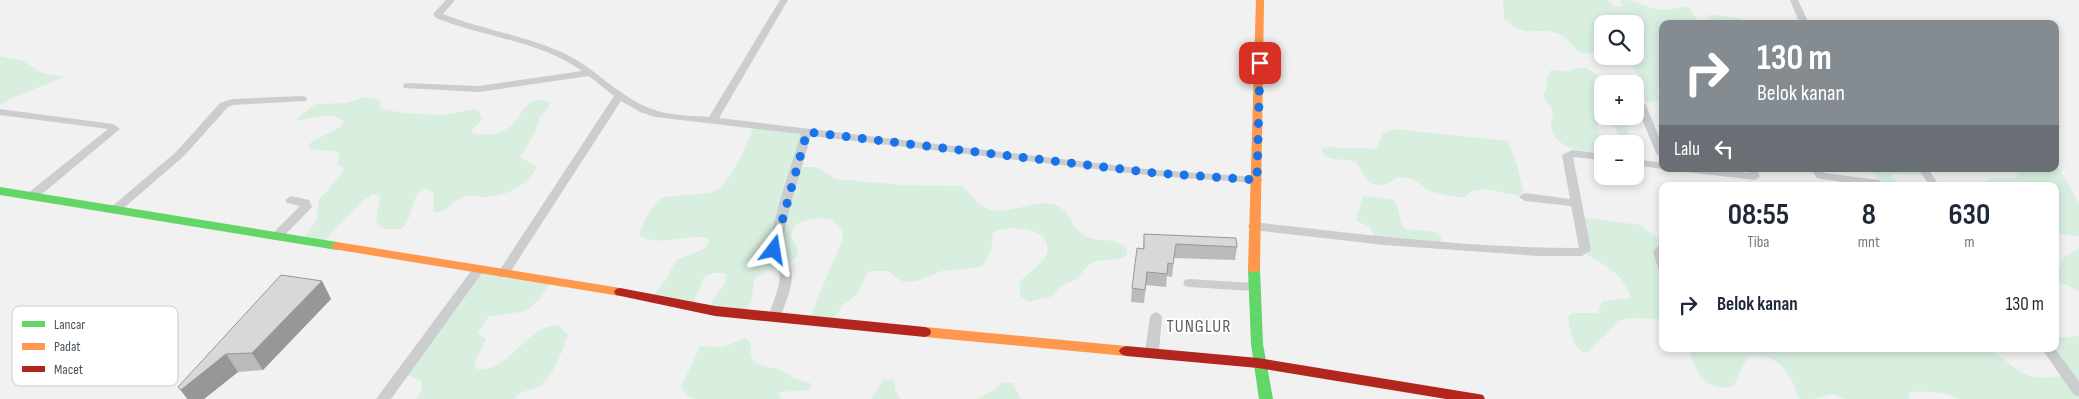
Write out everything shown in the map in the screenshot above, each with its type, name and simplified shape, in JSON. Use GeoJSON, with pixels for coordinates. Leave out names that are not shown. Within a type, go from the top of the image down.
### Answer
{"type":"FeatureCollection","features":[{"type":"Feature","properties":{"kind":"street"},"geometry":{"type":"LineString","coordinates":[[451,0],[438,14],[440,16],[544,49],[571,60],[620,95],[645,111],[655,114],[1155,173],[1257,180]]}},
{"type":"Feature","properties":{"kind":"street"},"geometry":{"type":"LineString","coordinates":[[712,121],[784,0]]}},
{"type":"Feature","properties":{"kind":"street"},"geometry":{"type":"LineString","coordinates":[[1260,0],[1253,287],[1258,362],[1266,399]]}},
{"type":"Feature","properties":{"kind":"street"},"geometry":{"type":"LineString","coordinates":[[1794,0],[1803,20]]}},
{"type":"Feature","properties":{"kind":"street"},"geometry":{"type":"LineString","coordinates":[[408,86],[479,89],[588,73]]}},
{"type":"Feature","properties":{"kind":"street"},"geometry":{"type":"LineString","coordinates":[[503,274],[620,95]]}},
{"type":"Feature","properties":{"kind":"street"},"geometry":{"type":"LineString","coordinates":[[115,209],[180,154],[224,105],[232,102],[302,99]]}},
{"type":"Feature","properties":{"kind":"street"},"geometry":{"type":"LineString","coordinates":[[0,112],[114,127],[115,129],[32,196]]}},
{"type":"Feature","properties":{"kind":"street"},"geometry":{"type":"LineString","coordinates":[[1644,112],[1659,147]]}},
{"type":"Feature","properties":{"kind":"street"},"geometry":{"type":"LineString","coordinates":[[774,318],[786,279],[785,270],[774,256],[774,250],[807,132]]}},
{"type":"Feature","properties":{"kind":"street"},"geometry":{"type":"LineString","coordinates":[[1253,226],[1384,241],[1574,254],[1585,250],[1567,155],[1572,153],[1594,156]]}},
{"type":"Feature","properties":{"kind":"street"},"geometry":{"type":"LineString","coordinates":[[1644,163],[1659,166]]}},
{"type":"Feature","properties":{"kind":"street"},"geometry":{"type":"LineString","coordinates":[[1721,172],[1755,177]]}},
{"type":"Feature","properties":{"kind":"street"},"geometry":{"type":"LineString","coordinates":[[1818,172],[1821,176],[1864,182]]}},
{"type":"Feature","properties":{"kind":"street"},"geometry":{"type":"LineString","coordinates":[[1925,172],[1933,182]]}},
{"type":"Feature","properties":{"kind":"street"},"geometry":{"type":"LineString","coordinates":[[0,191],[631,294],[715,311],[1258,362],[1478,399]]}},
{"type":"Feature","properties":{"kind":"street"},"geometry":{"type":"LineString","coordinates":[[1525,197],[1576,203]]}},
{"type":"Feature","properties":{"kind":"street"},"geometry":{"type":"LineString","coordinates":[[277,236],[306,207],[304,203],[290,200]]}},
{"type":"Feature","properties":{"kind":"street"},"geometry":{"type":"LineString","coordinates":[[383,399],[478,270]]}},
{"type":"Feature","properties":{"kind":"street"},"geometry":{"type":"LineString","coordinates":[[1189,282],[1253,287]]}},
{"type":"Feature","properties":{"kind":"street"},"geometry":{"type":"LineString","coordinates":[[1152,352],[1156,317]]}},
{"type":"Feature","properties":{"kind":"street"},"geometry":{"type":"LineString","coordinates":[[2050,352],[2079,391]]}},
{"type":"Feature","properties":{"kind":"green space"},"geometry":{"type":"Polygon","coordinates":[[[1503,0],[1608,0],[1612,5],[1618,7],[1622,6],[1621,0],[1632,1],[1661,10],[1678,7],[1690,8],[1697,20],[1659,20],[1659,86],[1657,87],[1659,101],[1647,102],[1644,101],[1644,75],[1637,75],[1634,65],[1644,65],[1644,15],[1594,15],[1594,52],[1591,53],[1578,51],[1568,40],[1556,33],[1525,31],[1504,19],[1503,0]]]}},
{"type":"Feature","properties":{"kind":"green space"},"geometry":{"type":"Polygon","coordinates":[[[1709,16],[1739,18],[1742,20],[1708,20],[1709,16]]]}},
{"type":"Feature","properties":{"kind":"green space"},"geometry":{"type":"Polygon","coordinates":[[[0,56],[23,61],[42,73],[65,77],[14,97],[0,105],[0,56]]]}},
{"type":"Feature","properties":{"kind":"green space"},"geometry":{"type":"Polygon","coordinates":[[[1587,68],[1596,75],[1594,75],[1594,125],[1597,125],[1599,135],[1594,135],[1594,153],[1568,147],[1561,143],[1552,132],[1553,114],[1543,95],[1551,70],[1568,71],[1587,68]]]}},
{"type":"Feature","properties":{"kind":"green space"},"geometry":{"type":"Polygon","coordinates":[[[365,97],[381,100],[380,108],[402,113],[444,115],[474,109],[479,111],[482,119],[472,130],[472,133],[482,134],[497,133],[506,129],[535,100],[549,102],[549,106],[540,117],[534,135],[520,157],[537,167],[528,179],[516,189],[501,195],[463,197],[437,213],[433,212],[434,194],[425,188],[416,197],[408,219],[401,229],[379,227],[376,220],[380,196],[373,194],[363,201],[321,244],[302,240],[316,221],[319,200],[344,171],[343,167],[338,166],[339,152],[309,149],[309,144],[344,122],[330,116],[302,120],[297,120],[297,118],[315,104],[346,103],[365,97]]]}},
{"type":"Feature","properties":{"kind":"green space"},"geometry":{"type":"Polygon","coordinates":[[[1613,125],[1626,125],[1629,135],[1619,135],[1613,125]]]}},
{"type":"Feature","properties":{"kind":"green space"},"geometry":{"type":"Polygon","coordinates":[[[754,126],[807,132],[801,167],[817,167],[835,179],[903,185],[961,186],[981,205],[993,210],[1011,210],[1047,203],[1056,205],[1065,212],[1083,234],[1093,239],[1118,242],[1127,249],[1127,254],[1116,259],[1094,262],[1073,281],[1063,285],[1054,296],[1029,302],[1020,296],[1019,283],[1044,259],[1047,246],[1044,238],[1038,233],[1029,230],[1000,230],[993,233],[991,251],[982,267],[942,271],[917,281],[908,282],[901,281],[888,271],[871,271],[867,273],[856,295],[843,305],[834,319],[810,321],[843,238],[841,229],[833,220],[817,218],[807,220],[793,227],[791,237],[798,249],[797,256],[789,263],[755,277],[751,302],[744,314],[715,311],[711,303],[724,284],[726,275],[724,273],[713,273],[704,277],[693,306],[652,298],[665,281],[676,260],[704,249],[709,242],[707,238],[700,237],[662,241],[645,238],[639,234],[648,214],[663,197],[711,193],[718,189],[737,164],[754,126]]]}},
{"type":"Feature","properties":{"kind":"green space"},"geometry":{"type":"Polygon","coordinates":[[[1395,129],[1508,141],[1516,162],[1525,197],[1486,189],[1472,191],[1465,197],[1454,197],[1429,191],[1413,179],[1401,177],[1386,184],[1375,185],[1367,180],[1357,163],[1329,158],[1321,151],[1323,148],[1329,147],[1376,149],[1383,133],[1395,129]]]}},
{"type":"Feature","properties":{"kind":"green space"},"geometry":{"type":"Polygon","coordinates":[[[2059,169],[2079,203],[2079,237],[2059,234],[2059,182],[1982,182],[1992,178],[2016,178],[2019,176],[2016,172],[2059,172],[2059,169]]]}},
{"type":"Feature","properties":{"kind":"green space"},"geometry":{"type":"Polygon","coordinates":[[[1869,172],[1926,172],[1928,175],[1894,174],[1891,177],[1899,182],[1882,182],[1874,173],[1869,172]]]}},
{"type":"Feature","properties":{"kind":"green space"},"geometry":{"type":"Polygon","coordinates":[[[1364,196],[1391,199],[1397,205],[1401,222],[1405,229],[1436,232],[1440,234],[1442,242],[1375,237],[1370,227],[1356,221],[1364,196]]]}},
{"type":"Feature","properties":{"kind":"green space"},"geometry":{"type":"Polygon","coordinates":[[[1579,217],[1641,225],[1657,238],[1659,237],[1659,319],[1629,318],[1618,321],[1589,352],[1579,349],[1573,340],[1568,316],[1572,313],[1598,313],[1602,301],[1631,298],[1618,276],[1582,252],[1579,217]]]}},
{"type":"Feature","properties":{"kind":"green space"},"geometry":{"type":"Polygon","coordinates":[[[2079,248],[2079,292],[2066,284],[2059,283],[2059,269],[2064,257],[2079,248]]]}},
{"type":"Feature","properties":{"kind":"green space"},"geometry":{"type":"Polygon","coordinates":[[[478,270],[551,282],[539,300],[526,311],[489,317],[478,332],[486,339],[475,361],[476,369],[488,368],[499,364],[536,333],[546,327],[558,325],[568,335],[557,363],[544,383],[535,389],[525,391],[515,399],[416,399],[421,392],[422,381],[402,373],[478,270]]]}},
{"type":"Feature","properties":{"kind":"green space"},"geometry":{"type":"Polygon","coordinates":[[[2079,336],[2079,399],[1961,399],[1924,391],[1911,392],[1908,396],[1909,399],[1846,399],[1833,394],[1813,399],[1799,399],[1792,381],[1775,360],[1758,356],[1747,358],[1734,385],[1717,387],[1704,379],[1694,365],[1690,352],[1992,352],[2022,373],[2039,378],[2067,375],[2050,352],[2059,352],[2059,338],[2079,336]]]}},
{"type":"Feature","properties":{"kind":"green space"},"geometry":{"type":"Polygon","coordinates":[[[746,338],[751,343],[752,357],[758,364],[781,370],[795,379],[810,383],[812,386],[808,390],[781,392],[779,395],[782,399],[694,399],[686,395],[681,387],[700,346],[723,347],[746,338]]]}},
{"type":"Feature","properties":{"kind":"green space"},"geometry":{"type":"Polygon","coordinates":[[[894,379],[895,390],[901,399],[871,399],[883,380],[894,379]]]}},
{"type":"Feature","properties":{"kind":"green space"},"geometry":{"type":"Polygon","coordinates":[[[1003,382],[1013,383],[1021,399],[976,399],[994,390],[1003,382]]]}},
{"type":"Feature","properties":{"kind":"building"},"geometry":{"type":"Polygon","coordinates":[[[1144,234],[1236,238],[1237,247],[1176,244],[1173,264],[1168,263],[1167,274],[1147,272],[1145,290],[1132,288],[1137,248],[1144,249],[1144,234]]]}},
{"type":"Feature","properties":{"kind":"building"},"geometry":{"type":"Polygon","coordinates":[[[281,275],[322,281],[252,353],[226,354],[181,390],[178,387],[281,275]]]}},
{"type":"Feature","properties":{"kind":"traffic: fast"},"geometry":{"type":"LineString","coordinates":[[0,191],[337,246]]}},
{"type":"Feature","properties":{"kind":"traffic: fast"},"geometry":{"type":"LineString","coordinates":[[1254,269],[1257,344],[1266,399]]}},
{"type":"Feature","properties":{"kind":"traffic: slow"},"geometry":{"type":"LineString","coordinates":[[1254,269],[1260,0]]}},
{"type":"Feature","properties":{"kind":"traffic: slow"},"geometry":{"type":"LineString","coordinates":[[337,246],[620,292]]}},
{"type":"Feature","properties":{"kind":"traffic: slow"},"geometry":{"type":"LineString","coordinates":[[925,332],[1126,351]]}},
{"type":"Feature","properties":{"kind":"traffic: jam"},"geometry":{"type":"LineString","coordinates":[[620,292],[715,311],[925,332]]}},
{"type":"Feature","properties":{"kind":"traffic: jam"},"geometry":{"type":"LineString","coordinates":[[1126,351],[1258,363],[1478,399]]}},
{"type":"Feature","properties":{"kind":"district","name":"TUNGLUR"},"geometry":{"type":"Point","coordinates":[1199,326]}},
{"type":"Feature","properties":{"kind":"route"},"geometry":{"type":"LineString","coordinates":[[774,250],[807,132],[1155,173],[1257,180],[1260,63]]}}]}
